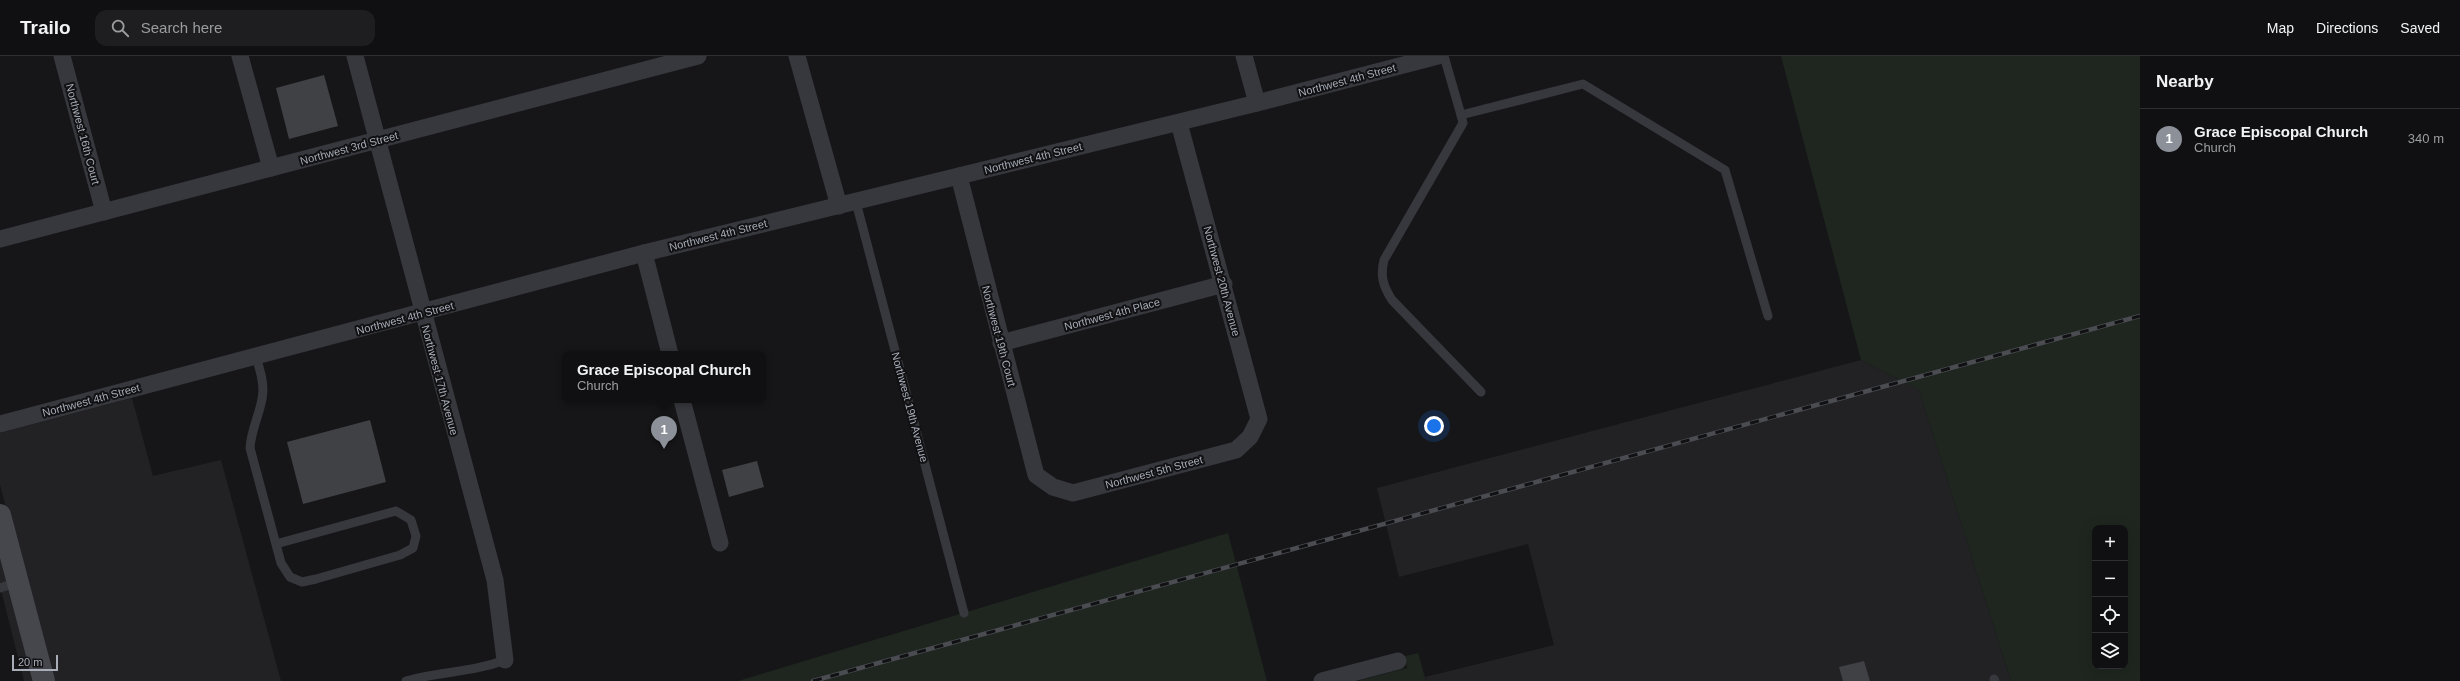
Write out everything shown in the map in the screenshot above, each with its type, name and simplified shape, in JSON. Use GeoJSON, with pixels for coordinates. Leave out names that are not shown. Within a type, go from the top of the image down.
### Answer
{"type":"FeatureCollection","features":[{"type":"Feature","properties":{"kind":"main road"},"geometry":{"type":"LineString","coordinates":[[0,515],[9,585],[44,681]]}},
{"type":"Feature","properties":{"kind":"street","name":"Northwest 16th Court"},"geometry":{"type":"LineString","coordinates":[[62,56],[104,212]]}},
{"type":"Feature","properties":{"kind":"street"},"geometry":{"type":"LineString","coordinates":[[240,56],[271,168]]}},
{"type":"Feature","properties":{"kind":"street","name":"Northwest 17th Avenue"},"geometry":{"type":"LineString","coordinates":[[355,56],[422,313],[495,580],[505,660]]}},
{"type":"Feature","properties":{"kind":"street","name":"Northwest 3rd Street"},"geometry":{"type":"LineString","coordinates":[[0,240],[698,56]]}},
{"type":"Feature","properties":{"kind":"street"},"geometry":{"type":"LineString","coordinates":[[797,56],[839,206]]}},
{"type":"Feature","properties":{"kind":"street"},"geometry":{"type":"LineString","coordinates":[[1244,56],[1256,103]]}},
{"type":"Feature","properties":{"kind":"street","name":"Northwest 4th Street"},"geometry":{"type":"LineString","coordinates":[[0,424],[644,254],[1256,103],[1438,56]]}},
{"type":"Feature","properties":{"kind":"street","name":"Northwest 20th Avenue"},"geometry":{"type":"LineString","coordinates":[[1179,122],[1224,284],[1259,419],[1250,437]]}},
{"type":"Feature","properties":{"kind":"street","name":"Northwest 19th Court"},"geometry":{"type":"LineString","coordinates":[[959,176],[1036,476],[1053,487]]}},
{"type":"Feature","properties":{"kind":"street"},"geometry":{"type":"LineString","coordinates":[[644,254],[669,351]]}},
{"type":"Feature","properties":{"kind":"street","name":"Northwest 4th Place"},"geometry":{"type":"LineString","coordinates":[[1001,343],[1224,284]]}},
{"type":"Feature","properties":{"kind":"street"},"geometry":{"type":"LineString","coordinates":[[683,403],[720,543]]}},
{"type":"Feature","properties":{"kind":"street","name":"Northwest 5th Street"},"geometry":{"type":"LineString","coordinates":[[1053,487],[1073,493],[1236,450],[1250,437]]}},
{"type":"Feature","properties":{"kind":"street"},"geometry":{"type":"LineString","coordinates":[[1322,681],[1398,661]]}},
{"type":"Feature","properties":{"kind":"lane"},"geometry":{"type":"LineString","coordinates":[[1444,56],[1463,123],[1384,260],[1381,274],[1384,288],[1392,300],[1481,392]]}},
{"type":"Feature","properties":{"kind":"lane"},"geometry":{"type":"LineString","coordinates":[[1461,115],[1583,84],[1725,170],[1768,316]]}},
{"type":"Feature","properties":{"kind":"lane","name":"Northwest 19th Avenue"},"geometry":{"type":"LineString","coordinates":[[856,202],[964,613]]}},
{"type":"Feature","properties":{"kind":"lane"},"geometry":{"type":"LineString","coordinates":[[256,357],[262,379],[262,398],[251,431],[250,448],[281,563],[290,577],[302,582],[400,555],[413,548],[416,536],[412,520],[396,511],[276,544]]}},
{"type":"Feature","properties":{"kind":"lane"},"geometry":{"type":"LineString","coordinates":[[406,681],[421,676],[483,668],[505,660]]}},
{"type":"Feature","properties":{"kind":"shaded area"},"geometry":{"type":"Polygon","coordinates":[[[1781,56],[2140,56],[2140,681],[2011,681],[1919,390],[1861,360],[1781,56]]]}},
{"type":"Feature","properties":{"kind":"shaded area"},"geometry":{"type":"Polygon","coordinates":[[[1861,360],[1919,390],[2011,681],[1426,681],[1425,677],[1554,645],[1528,544],[1399,577],[1377,488],[1861,360]]]}},
{"type":"Feature","properties":{"kind":"shaded area"},"geometry":{"type":"Polygon","coordinates":[[[132,398],[153,476],[221,460],[281,681],[53,681],[0,485],[0,433],[132,398]]]}},
{"type":"Feature","properties":{"kind":"shaded area"},"geometry":{"type":"Polygon","coordinates":[[[1228,533],[1267,681],[738,681],[1228,533]]]}},
{"type":"Feature","properties":{"kind":"shaded area"},"geometry":{"type":"Polygon","coordinates":[[[0,545],[36,681],[24,681],[0,586],[0,545]]]}},
{"type":"Feature","properties":{"kind":"shaded area"},"geometry":{"type":"Polygon","coordinates":[[[1418,653],[1426,681],[1357,681],[1407,668],[1405,656],[1418,653]]]}},
{"type":"Feature","properties":{"kind":"building"},"geometry":{"type":"Polygon","coordinates":[[[324,75],[338,126],[289,139],[276,88],[324,75]]]}},
{"type":"Feature","properties":{"kind":"building"},"geometry":{"type":"Polygon","coordinates":[[[370,420],[386,482],[303,504],[287,442],[370,420]]]}},
{"type":"Feature","properties":{"kind":"building"},"geometry":{"type":"Polygon","coordinates":[[[757,461],[764,487],[729,497],[722,470],[757,461]]]}},
{"type":"Feature","properties":{"kind":"building"},"geometry":{"type":"Polygon","coordinates":[[[1864,661],[1870,681],[1843,681],[1839,667],[1864,661]]]}},
{"type":"Feature","properties":{"kind":"railway"},"geometry":{"type":"LineString","coordinates":[[813,681],[2140,316]]}},
{"type":"Feature","properties":{"kind":"place","name":"Grace Episcopal Church"},"geometry":{"type":"Point","coordinates":[664,449]}}]}
